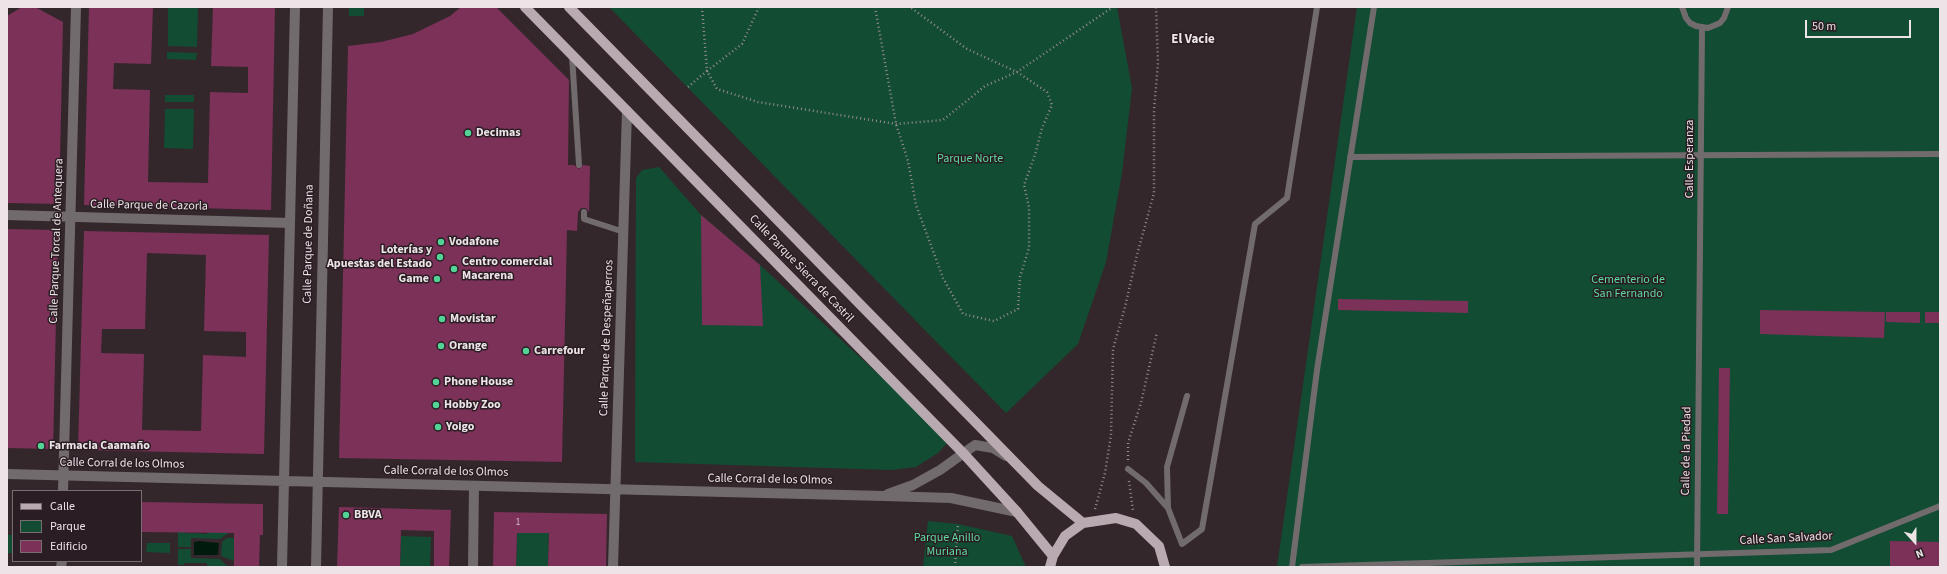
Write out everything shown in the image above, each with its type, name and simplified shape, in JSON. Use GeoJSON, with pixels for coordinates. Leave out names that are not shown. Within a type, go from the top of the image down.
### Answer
{"type":"FeatureCollection","features":[{"type":"Feature","properties":{"kind":"main road","name":"Calle Parque Sierra de Castril"},"geometry":{"type":"LineString","coordinates":[[525,7],[963,453],[1017,512],[1053,556]]}},
{"type":"Feature","properties":{"kind":"main road","name":"Calle Parque Sierra de Castril"},"geometry":{"type":"LineString","coordinates":[[569,7],[1038,486],[1088,522]]}},
{"type":"Feature","properties":{"kind":"main road"},"geometry":{"type":"LineString","coordinates":[[1050,567],[1053,556],[1065,536],[1088,522],[1116,518],[1136,524],[1159,546],[1165,567]]}},
{"type":"Feature","properties":{"kind":"street","name":"Calle Parque Torcal de Antequera"},"geometry":{"type":"LineString","coordinates":[[63,490],[76,7]]}},
{"type":"Feature","properties":{"kind":"street","name":"Calle Parque de Doñana"},"geometry":{"type":"LineString","coordinates":[[282,567],[295,7]]}},
{"type":"Feature","properties":{"kind":"street","name":"Calle Parque de Doñana"},"geometry":{"type":"LineString","coordinates":[[316,567],[328,7]]}},
{"type":"Feature","properties":{"kind":"street","name":"Calle Parque de Despeñaperros"},"geometry":{"type":"LineString","coordinates":[[614,567],[627,111]]}},
{"type":"Feature","properties":{"kind":"street","name":"Calle Parque de Cazorla"},"geometry":{"type":"LineString","coordinates":[[7,215],[290,223]]}},
{"type":"Feature","properties":{"kind":"street"},"geometry":{"type":"LineString","coordinates":[[884,496],[913,485],[940,470],[975,445],[993,448],[1010,458]]}},
{"type":"Feature","properties":{"kind":"street","name":"Calle Corral de los Olmos"},"geometry":{"type":"LineString","coordinates":[[7,474],[951,498],[1017,512]]}},
{"type":"Feature","properties":{"kind":"street"},"geometry":{"type":"LineString","coordinates":[[473,567],[474,486]]}},
{"type":"Feature","properties":{"kind":"lane"},"geometry":{"type":"LineString","coordinates":[[1187,396],[1167,467],[1168,508],[1182,544],[1202,529],[1255,224],[1287,198],[1317,7]]}},
{"type":"Feature","properties":{"kind":"lane"},"geometry":{"type":"LineString","coordinates":[[1292,567],[1317,370],[1374,7]]}},
{"type":"Feature","properties":{"kind":"lane"},"geometry":{"type":"LineString","coordinates":[[1682,7],[1686,18],[1690,23],[1702,28],[1708,28],[1720,22],[1724,18],[1728,7]]}},
{"type":"Feature","properties":{"kind":"lane","name":"Calle Esperanza"},"geometry":{"type":"LineString","coordinates":[[1699,335],[1702,28]]}},
{"type":"Feature","properties":{"kind":"lane"},"geometry":{"type":"LineString","coordinates":[[572,54],[579,165]]}},
{"type":"Feature","properties":{"kind":"lane"},"geometry":{"type":"LineString","coordinates":[[1350,157],[1940,154]]}},
{"type":"Feature","properties":{"kind":"lane"},"geometry":{"type":"LineString","coordinates":[[584,212],[584,219],[624,232]]}},
{"type":"Feature","properties":{"kind":"lane","name":"Calle de la Piedad"},"geometry":{"type":"LineString","coordinates":[[1697,567],[1699,335]]}},
{"type":"Feature","properties":{"kind":"lane"},"geometry":{"type":"LineString","coordinates":[[1128,469],[1146,483],[1168,508]]}},
{"type":"Feature","properties":{"kind":"lane","name":"Calle San Salvador"},"geometry":{"type":"LineString","coordinates":[[1302,567],[1831,550],[1940,506]]}},
{"type":"Feature","properties":{"kind":"path"},"geometry":{"type":"LineString","coordinates":[[702,7],[707,71],[717,89],[758,102],[896,124],[942,120],[985,86],[1017,72],[1114,7]]}},
{"type":"Feature","properties":{"kind":"path"},"geometry":{"type":"LineString","coordinates":[[688,87],[742,44],[759,7]]}},
{"type":"Feature","properties":{"kind":"path"},"geometry":{"type":"LineString","coordinates":[[875,7],[896,124],[908,161],[916,205],[943,278],[964,314],[994,321],[1018,309],[1020,277],[1029,248],[1029,207],[1024,185],[1035,155],[1042,128],[1052,105],[1047,92],[1017,72],[967,49],[910,7]]}},
{"type":"Feature","properties":{"kind":"path"},"geometry":{"type":"LineString","coordinates":[[1088,522],[1105,473],[1111,435],[1112,349],[1125,306],[1154,193],[1154,110],[1158,63],[1156,7]]}},
{"type":"Feature","properties":{"kind":"path"},"geometry":{"type":"LineString","coordinates":[[1136,524],[1129,489],[1128,443],[1141,403],[1156,332]]}},
{"type":"Feature","properties":{"kind":"path"},"geometry":{"type":"LineString","coordinates":[[954,567],[958,524]]}},
{"type":"Feature","properties":{"kind":"green space"},"geometry":{"type":"Polygon","coordinates":[[[168,7],[198,8],[197,47],[168,46],[168,7]]]}},
{"type":"Feature","properties":{"kind":"green space"},"geometry":{"type":"Polygon","coordinates":[[[349,7],[364,7],[364,16],[349,16],[349,7]]]}},
{"type":"Feature","properties":{"kind":"green space","name":"Parque Norte"},"geometry":{"type":"Polygon","coordinates":[[[609,7],[1117,7],[1132,88],[1122,173],[1106,262],[1078,344],[1006,413],[609,7]]]}},
{"type":"Feature","properties":{"kind":"green space","name":"Cementerio de San Fernando"},"geometry":{"type":"Polygon","coordinates":[[[1357,7],[1940,7],[1940,567],[1277,567],[1357,7]]]}},
{"type":"Feature","properties":{"kind":"green space"},"geometry":{"type":"Polygon","coordinates":[[[167,52],[197,53],[196,60],[167,59],[167,52]]]}},
{"type":"Feature","properties":{"kind":"green space"},"geometry":{"type":"Polygon","coordinates":[[[165,95],[194,95],[194,102],[165,102],[165,95]]]}},
{"type":"Feature","properties":{"kind":"green space"},"geometry":{"type":"Polygon","coordinates":[[[165,109],[194,109],[193,149],[164,148],[165,109]]]}},
{"type":"Feature","properties":{"kind":"green space"},"geometry":{"type":"Polygon","coordinates":[[[659,167],[701,215],[760,265],[950,440],[938,453],[916,467],[892,470],[635,462],[636,178],[642,170],[659,167]]]}},
{"type":"Feature","properties":{"kind":"green space","name":"Parque Anillo Muriana"},"geometry":{"type":"Polygon","coordinates":[[[928,521],[958,524],[1012,536],[1026,567],[923,567],[928,521]]]}},
{"type":"Feature","properties":{"kind":"green space"},"geometry":{"type":"Polygon","coordinates":[[[549,523],[548,567],[516,567],[517,533],[549,523]]]}},
{"type":"Feature","properties":{"kind":"green space"},"geometry":{"type":"Polygon","coordinates":[[[178,531],[185,531],[185,533],[207,534],[207,532],[230,532],[220,539],[191,538],[191,547],[178,547],[178,531]]]}},
{"type":"Feature","properties":{"kind":"green space"},"geometry":{"type":"Polygon","coordinates":[[[7,535],[12,535],[12,553],[7,553],[7,535]]]}},
{"type":"Feature","properties":{"kind":"green space"},"geometry":{"type":"Polygon","coordinates":[[[401,536],[431,537],[430,567],[400,567],[401,536]]]}},
{"type":"Feature","properties":{"kind":"green space"},"geometry":{"type":"Polygon","coordinates":[[[227,538],[234,538],[234,561],[221,556],[222,542],[227,538]]]}},
{"type":"Feature","properties":{"kind":"green space"},"geometry":{"type":"Polygon","coordinates":[[[147,543],[170,543],[170,553],[146,552],[147,543]]]}},
{"type":"Feature","properties":{"kind":"green space"},"geometry":{"type":"Polygon","coordinates":[[[178,549],[191,549],[191,558],[220,559],[227,566],[207,566],[207,563],[184,563],[184,565],[178,565],[178,549]]]}},
{"type":"Feature","properties":{"kind":"shaded area"},"geometry":{"type":"Polygon","coordinates":[[[194,542],[219,543],[218,555],[194,555],[194,542]]]}},
{"type":"Feature","properties":{"kind":"building"},"geometry":{"type":"Polygon","coordinates":[[[22,7],[35,7],[63,22],[59,204],[7,203],[7,16],[22,7]]]}},
{"type":"Feature","properties":{"kind":"building"},"geometry":{"type":"Polygon","coordinates":[[[89,7],[153,7],[151,64],[114,63],[113,89],[150,90],[148,182],[208,183],[210,92],[248,93],[248,67],[211,66],[213,7],[275,7],[271,210],[84,205],[89,7]]]}},
{"type":"Feature","properties":{"kind":"building","name":"Centro comercial Macarena"},"geometry":{"type":"Polygon","coordinates":[[[461,7],[496,7],[569,80],[568,165],[574,165],[579,169],[583,165],[590,166],[589,212],[586,208],[581,208],[578,212],[577,231],[567,230],[562,462],[339,458],[348,46],[381,42],[413,34],[450,16],[461,7]]]}},
{"type":"Feature","properties":{"kind":"building"},"geometry":{"type":"Polygon","coordinates":[[[701,215],[760,265],[763,326],[702,325],[701,215]]]}},
{"type":"Feature","properties":{"kind":"building"},"geometry":{"type":"Polygon","coordinates":[[[7,229],[58,230],[53,449],[7,448],[7,229]]]}},
{"type":"Feature","properties":{"kind":"building"},"geometry":{"type":"Polygon","coordinates":[[[84,231],[269,235],[264,454],[78,450],[84,231]],[[147,253],[145,329],[102,329],[101,353],[144,354],[142,430],[201,431],[203,355],[246,357],[246,332],[204,331],[206,255],[147,253]]]}},
{"type":"Feature","properties":{"kind":"building"},"geometry":{"type":"Polygon","coordinates":[[[1338,299],[1468,301],[1468,313],[1338,310],[1338,299]]]}},
{"type":"Feature","properties":{"kind":"building"},"geometry":{"type":"Polygon","coordinates":[[[1760,310],[1885,312],[1884,338],[1760,334],[1760,310]]]}},
{"type":"Feature","properties":{"kind":"building"},"geometry":{"type":"Polygon","coordinates":[[[1886,312],[1920,312],[1920,323],[1886,322],[1886,312]]]}},
{"type":"Feature","properties":{"kind":"building"},"geometry":{"type":"Polygon","coordinates":[[[1925,312],[1940,312],[1940,323],[1925,323],[1925,312]]]}},
{"type":"Feature","properties":{"kind":"building"},"geometry":{"type":"Polygon","coordinates":[[[1719,368],[1730,368],[1728,514],[1717,514],[1719,368]]]}},
{"type":"Feature","properties":{"kind":"building"},"geometry":{"type":"Polygon","coordinates":[[[142,502],[263,504],[263,535],[260,535],[259,567],[234,567],[234,533],[142,532],[142,502]]]}},
{"type":"Feature","properties":{"kind":"building"},"geometry":{"type":"Polygon","coordinates":[[[339,507],[451,510],[449,567],[434,567],[434,531],[401,530],[400,567],[337,567],[339,507]]]}},
{"type":"Feature","properties":{"kind":"building"},"geometry":{"type":"Polygon","coordinates":[[[494,512],[607,514],[606,567],[548,567],[549,533],[517,533],[516,567],[493,567],[494,512]]]}},
{"type":"Feature","properties":{"kind":"building"},"geometry":{"type":"Polygon","coordinates":[[[1890,541],[1940,542],[1940,567],[1890,567],[1890,541]]]}},
{"type":"Feature","properties":{"kind":"place","name":"Decimas"},"geometry":{"type":"Point","coordinates":[468,133]}},
{"type":"Feature","properties":{"kind":"place","name":"Vodafone"},"geometry":{"type":"Point","coordinates":[441,242]}},
{"type":"Feature","properties":{"kind":"place","name":"Loterías y Apuestas del Estado"},"geometry":{"type":"Point","coordinates":[440,257]}},
{"type":"Feature","properties":{"kind":"place","name":"Centro comercial Macarena"},"geometry":{"type":"Point","coordinates":[454,269]}},
{"type":"Feature","properties":{"kind":"place","name":"Game"},"geometry":{"type":"Point","coordinates":[437,279]}},
{"type":"Feature","properties":{"kind":"place","name":"Movistar"},"geometry":{"type":"Point","coordinates":[442,319]}},
{"type":"Feature","properties":{"kind":"place","name":"Orange"},"geometry":{"type":"Point","coordinates":[441,346]}},
{"type":"Feature","properties":{"kind":"place","name":"Carrefour"},"geometry":{"type":"Point","coordinates":[526,351]}},
{"type":"Feature","properties":{"kind":"place","name":"Phone House"},"geometry":{"type":"Point","coordinates":[436,382]}},
{"type":"Feature","properties":{"kind":"place","name":"Hobby Zoo"},"geometry":{"type":"Point","coordinates":[436,405]}},
{"type":"Feature","properties":{"kind":"place","name":"Yoigo"},"geometry":{"type":"Point","coordinates":[438,427]}},
{"type":"Feature","properties":{"kind":"place","name":"Farmacia Caamaño"},"geometry":{"type":"Point","coordinates":[41,446]}},
{"type":"Feature","properties":{"kind":"place","name":"BBVA"},"geometry":{"type":"Point","coordinates":[346,515]}},
{"type":"Feature","properties":{"kind":"district","name":"El Vacie"},"geometry":{"type":"Point","coordinates":[1193,40]}}]}
